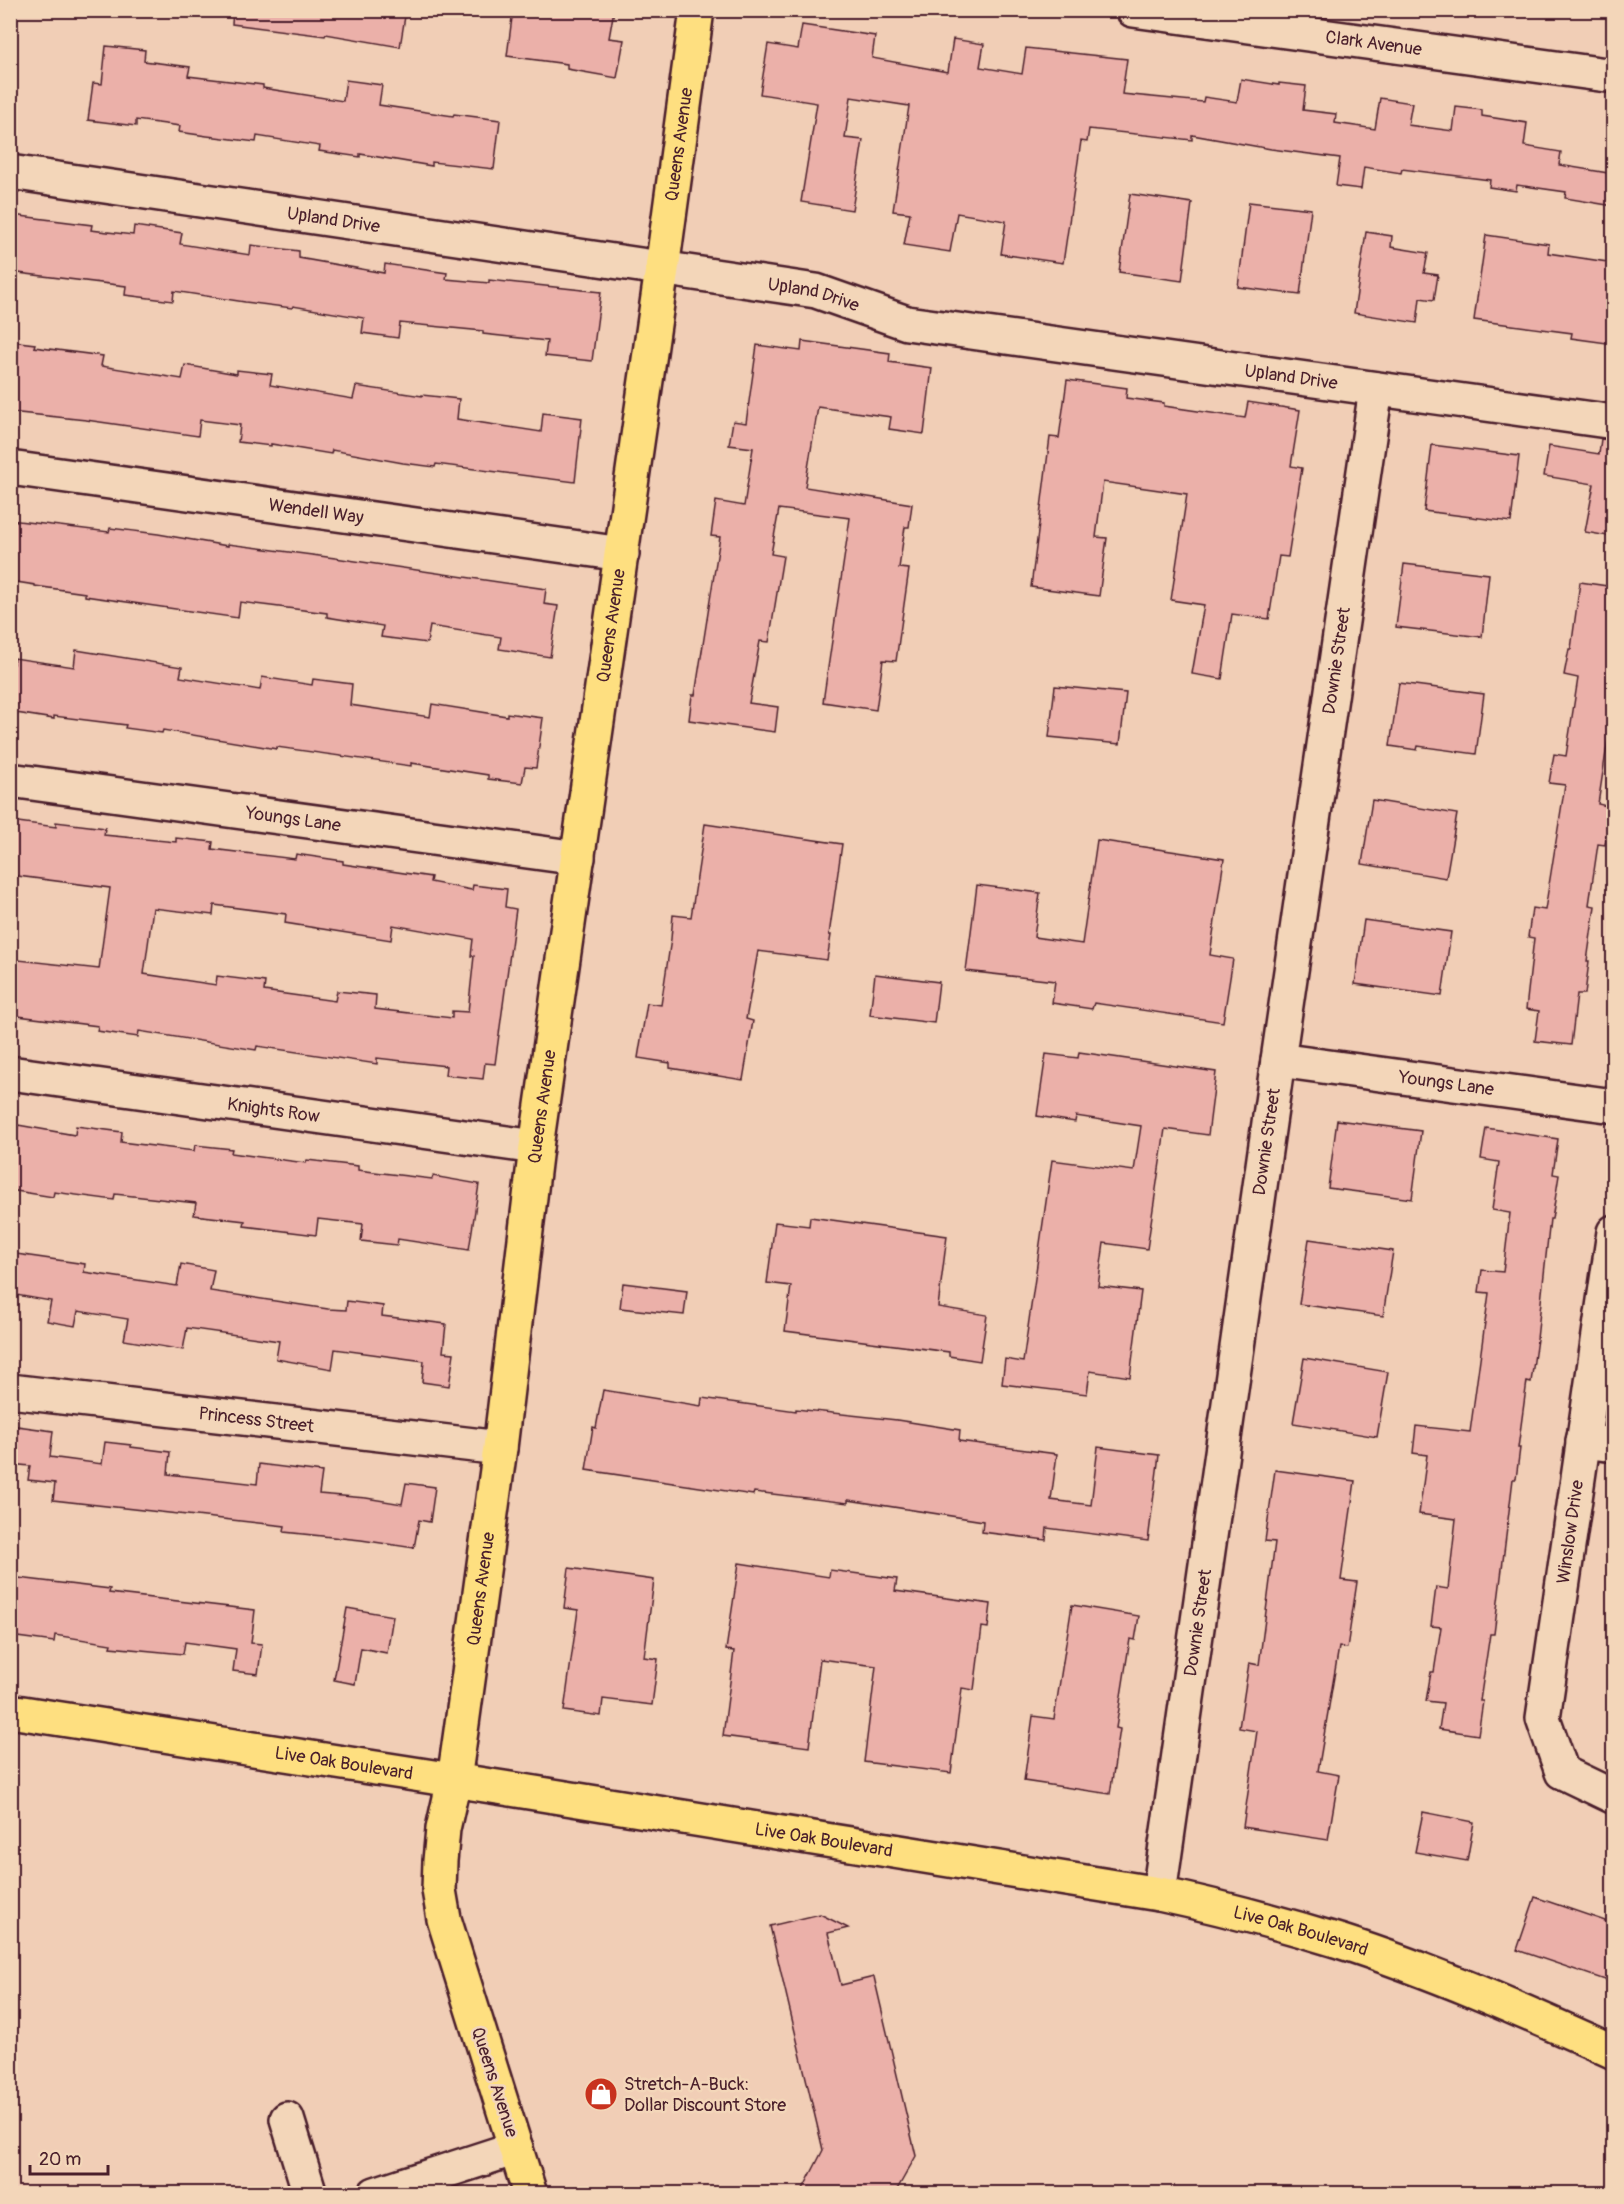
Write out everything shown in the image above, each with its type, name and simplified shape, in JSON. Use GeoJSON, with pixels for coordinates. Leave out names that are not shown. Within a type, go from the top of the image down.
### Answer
{"type":"FeatureCollection","features":[{"type":"Feature","properties":{"kind":"main road","name":"Queens Avenue"},"geometry":{"type":"LineString","coordinates":[[530,2193],[444,1918],[439,1890],[440,1861],[443,1829],[454,1780],[500,1448],[536,1147],[622,554],[697,10]]}},
{"type":"Feature","properties":{"kind":"main road","name":"Live Oak Boulevard"},"geometry":{"type":"LineString","coordinates":[[10,1711],[1159,1894],[1235,1911],[1341,1942],[1475,1992],[1614,2052]]}},
{"type":"Feature","properties":{"kind":"street","name":"Clark Avenue"},"geometry":{"type":"LineString","coordinates":[[1133,10],[1614,76]]}},
{"type":"Feature","properties":{"kind":"street","name":"Upland Drive"},"geometry":{"type":"LineString","coordinates":[[10,171],[816,291],[907,323],[1614,422]]}},
{"type":"Feature","properties":{"kind":"street","name":"Downie Street"},"geometry":{"type":"LineString","coordinates":[[1159,1894],[1376,389]]}},
{"type":"Feature","properties":{"kind":"street","name":"Wendell Way"},"geometry":{"type":"LineString","coordinates":[[10,468],[622,554]]}},
{"type":"Feature","properties":{"kind":"street","name":"Youngs Lane"},"geometry":{"type":"LineString","coordinates":[[10,780],[578,858]]}},
{"type":"Feature","properties":{"kind":"street","name":"Youngs Lane"},"geometry":{"type":"LineString","coordinates":[[1278,1060],[1614,1106]]}},
{"type":"Feature","properties":{"kind":"street","name":"Knights Row"},"geometry":{"type":"LineString","coordinates":[[10,1073],[536,1147]]}},
{"type":"Feature","properties":{"kind":"street","name":"Winslow Drive"},"geometry":{"type":"LineString","coordinates":[[1614,1232],[1598,1443],[1544,1718],[1562,1772],[1614,1797]]}},
{"type":"Feature","properties":{"kind":"street","name":"Princess Street"},"geometry":{"type":"LineString","coordinates":[[10,1391],[500,1448]]}},
{"type":"Feature","properties":{"kind":"street"},"geometry":{"type":"LineString","coordinates":[[287,2119],[310,2193]]}},
{"type":"Feature","properties":{"kind":"street"},"geometry":{"type":"LineString","coordinates":[[375,2193],[516,2148]]}},
{"type":"Feature","properties":{"kind":"building"},"geometry":{"type":"Polygon","coordinates":[[[233,10],[406,10],[400,47],[326,34],[325,36],[232,24],[233,10]]]}},
{"type":"Feature","properties":{"kind":"building"},"geometry":{"type":"Polygon","coordinates":[[[513,10],[614,10],[609,38],[624,40],[617,78],[567,69],[567,64],[507,56],[513,10]]]}},
{"type":"Feature","properties":{"kind":"building"},"geometry":{"type":"Polygon","coordinates":[[[802,25],[875,36],[872,58],[948,72],[953,39],[984,44],[980,67],[1022,74],[1026,48],[1127,59],[1122,94],[1203,102],[1204,97],[1237,102],[1241,79],[1279,85],[1279,83],[1306,86],[1303,110],[1336,114],[1335,123],[1375,129],[1380,98],[1412,103],[1408,125],[1453,131],[1456,107],[1482,110],[1482,116],[1527,123],[1524,146],[1561,152],[1559,165],[1614,174],[1614,206],[1565,198],[1566,192],[1517,185],[1516,191],[1489,187],[1490,180],[1402,169],[1401,173],[1364,167],[1361,189],[1336,186],[1340,158],[1192,135],[1192,140],[1089,129],[1087,142],[1081,141],[1063,263],[1001,254],[1006,221],[957,213],[950,252],[904,245],[910,213],[893,211],[909,106],[851,97],[845,138],[863,140],[852,210],[801,202],[817,103],[760,94],[768,44],[798,49],[802,25]]]}},
{"type":"Feature","properties":{"kind":"building"},"geometry":{"type":"Polygon","coordinates":[[[106,46],[145,50],[144,61],[190,67],[188,76],[263,85],[263,88],[343,101],[346,80],[382,85],[379,105],[453,116],[454,114],[500,120],[494,169],[432,162],[432,166],[360,154],[360,157],[319,151],[320,146],[257,136],[256,142],[179,132],[180,126],[136,120],[136,126],[88,120],[93,83],[102,84],[106,46]]]}},
{"type":"Feature","properties":{"kind":"building"},"geometry":{"type":"Polygon","coordinates":[[[1130,194],[1192,203],[1182,281],[1119,272],[1130,194]]]}},
{"type":"Feature","properties":{"kind":"building"},"geometry":{"type":"Polygon","coordinates":[[[1249,202],[1311,209],[1300,295],[1238,287],[1249,202]]]}},
{"type":"Feature","properties":{"kind":"building"},"geometry":{"type":"Polygon","coordinates":[[[12,215],[92,225],[91,230],[133,235],[134,226],[182,233],[180,244],[250,255],[251,245],[299,251],[299,258],[384,273],[385,264],[447,273],[446,279],[489,283],[489,280],[601,292],[592,361],[545,356],[547,341],[483,334],[483,331],[400,323],[398,338],[362,333],[364,318],[293,306],[292,308],[174,291],[173,301],[125,295],[126,286],[10,272],[12,215]]]}},
{"type":"Feature","properties":{"kind":"building"},"geometry":{"type":"Polygon","coordinates":[[[1366,232],[1392,236],[1391,247],[1428,253],[1424,273],[1438,275],[1434,300],[1420,298],[1417,323],[1354,313],[1366,232]]]}},
{"type":"Feature","properties":{"kind":"building"},"geometry":{"type":"Polygon","coordinates":[[[1486,235],[1549,244],[1548,253],[1614,263],[1614,344],[1571,338],[1572,333],[1474,320],[1486,235]]]}},
{"type":"Feature","properties":{"kind":"building"},"geometry":{"type":"Polygon","coordinates":[[[10,341],[35,344],[34,347],[103,356],[101,366],[182,379],[185,365],[237,374],[237,370],[272,374],[270,385],[353,399],[356,386],[459,399],[457,419],[541,432],[543,413],[582,418],[575,482],[436,464],[435,467],[403,463],[332,450],[331,454],[271,444],[271,446],[238,442],[240,425],[200,420],[198,436],[10,412],[10,341]]]}},
{"type":"Feature","properties":{"kind":"building"},"geometry":{"type":"Polygon","coordinates":[[[802,341],[890,353],[889,362],[932,368],[924,434],[889,429],[891,417],[818,407],[805,487],[912,504],[909,527],[905,527],[899,568],[909,569],[896,661],[883,660],[876,710],[823,702],[850,518],[779,509],[771,554],[783,556],[769,642],[760,641],[749,703],[778,707],[775,732],[689,720],[720,537],[711,536],[716,501],[744,506],[753,448],[729,445],[733,421],[746,423],[757,345],[801,351],[802,341]]]}},
{"type":"Feature","properties":{"kind":"building"},"geometry":{"type":"Polygon","coordinates":[[[1067,380],[1127,388],[1126,398],[1245,418],[1248,402],[1300,410],[1291,466],[1302,468],[1288,557],[1279,556],[1269,619],[1232,614],[1222,679],[1192,674],[1204,605],[1171,600],[1187,494],[1103,482],[1096,537],[1107,538],[1099,596],[1031,587],[1050,437],[1059,438],[1067,380]]]}},
{"type":"Feature","properties":{"kind":"building"},"geometry":{"type":"Polygon","coordinates":[[[1601,439],[1614,440],[1614,537],[1585,532],[1594,484],[1544,476],[1549,446],[1599,454],[1601,439]]]}},
{"type":"Feature","properties":{"kind":"building"},"geometry":{"type":"Polygon","coordinates":[[[1432,445],[1519,456],[1511,522],[1424,511],[1432,445]]]}},
{"type":"Feature","properties":{"kind":"building"},"geometry":{"type":"Polygon","coordinates":[[[10,520],[109,532],[110,528],[158,534],[228,546],[228,544],[335,558],[546,589],[544,604],[558,606],[550,657],[499,649],[501,637],[430,626],[427,643],[381,637],[383,626],[327,617],[327,613],[240,602],[238,618],[85,596],[85,593],[10,581],[10,520]]]}},
{"type":"Feature","properties":{"kind":"building"},"geometry":{"type":"Polygon","coordinates":[[[1404,564],[1489,574],[1482,637],[1396,627],[1404,564]]]}},
{"type":"Feature","properties":{"kind":"building"},"geometry":{"type":"Polygon","coordinates":[[[1580,582],[1614,587],[1614,734],[1609,733],[1598,804],[1611,807],[1605,845],[1598,844],[1589,905],[1595,906],[1585,994],[1577,994],[1571,1045],[1535,1041],[1539,1011],[1526,1009],[1534,938],[1528,937],[1532,908],[1545,910],[1565,785],[1549,783],[1554,754],[1566,756],[1578,678],[1564,675],[1569,649],[1571,649],[1580,582]]]}},
{"type":"Feature","properties":{"kind":"building"},"geometry":{"type":"Polygon","coordinates":[[[76,650],[182,667],[180,677],[260,690],[262,677],[312,685],[313,679],[352,684],[350,705],[430,717],[432,704],[507,716],[507,713],[543,718],[536,768],[525,767],[522,783],[488,779],[488,775],[411,763],[411,766],[277,747],[277,749],[163,730],[162,733],[125,728],[126,725],[54,716],[54,719],[10,712],[10,682],[14,658],[74,667],[76,650]]]}},
{"type":"Feature","properties":{"kind":"building"},"geometry":{"type":"Polygon","coordinates":[[[1399,683],[1484,694],[1476,754],[1418,746],[1417,750],[1390,746],[1399,683]]]}},
{"type":"Feature","properties":{"kind":"building"},"geometry":{"type":"Polygon","coordinates":[[[1055,686],[1126,693],[1120,744],[1049,737],[1055,686]]]}},
{"type":"Feature","properties":{"kind":"building"},"geometry":{"type":"Polygon","coordinates":[[[1372,800],[1457,814],[1446,878],[1362,864],[1372,800]]]}},
{"type":"Feature","properties":{"kind":"building"},"geometry":{"type":"Polygon","coordinates":[[[10,821],[56,827],[56,822],[105,828],[104,835],[176,842],[176,838],[213,842],[212,849],[295,859],[296,854],[343,861],[343,864],[431,877],[430,882],[472,890],[473,885],[507,889],[505,907],[516,909],[495,1064],[485,1063],[483,1079],[445,1075],[446,1066],[377,1058],[377,1064],[257,1046],[256,1050],[139,1031],[138,1037],[97,1031],[98,1026],[10,1015],[10,959],[99,969],[110,888],[10,875],[10,821]],[[214,905],[213,915],[153,908],[144,974],[216,985],[217,976],[265,982],[264,991],[335,1001],[337,991],[376,995],[375,1009],[452,1018],[452,1011],[468,1012],[474,956],[471,956],[473,939],[393,925],[391,940],[285,923],[286,914],[214,905]]]}},
{"type":"Feature","properties":{"kind":"building"},"geometry":{"type":"Polygon","coordinates":[[[705,824],[842,844],[827,960],[758,951],[746,1019],[753,1021],[743,1080],[670,1068],[670,1063],[638,1058],[647,1003],[661,1005],[673,915],[691,917],[705,824]]]}},
{"type":"Feature","properties":{"kind":"building"},"geometry":{"type":"Polygon","coordinates":[[[1097,840],[1224,859],[1210,955],[1233,959],[1223,1022],[1094,1003],[1092,1009],[1052,1003],[1055,981],[966,971],[977,885],[1040,893],[1034,937],[1082,944],[1097,840]]]}},
{"type":"Feature","properties":{"kind":"building"},"geometry":{"type":"Polygon","coordinates":[[[1364,920],[1451,932],[1442,996],[1355,984],[1364,920]]]}},
{"type":"Feature","properties":{"kind":"building"},"geometry":{"type":"Polygon","coordinates":[[[875,974],[939,982],[934,1023],[870,1015],[875,974]]]}},
{"type":"Feature","properties":{"kind":"building"},"geometry":{"type":"Polygon","coordinates":[[[1079,1052],[1216,1072],[1208,1135],[1165,1129],[1147,1249],[1104,1243],[1098,1286],[1141,1291],[1130,1377],[1090,1371],[1087,1394],[1002,1384],[1005,1359],[1023,1362],[1052,1160],[1134,1171],[1141,1126],[1076,1116],[1075,1122],[1037,1116],[1046,1054],[1078,1058],[1079,1052]]]}},
{"type":"Feature","properties":{"kind":"building"},"geometry":{"type":"Polygon","coordinates":[[[1337,1120],[1421,1131],[1412,1199],[1328,1188],[1337,1120]]]}},
{"type":"Feature","properties":{"kind":"building"},"geometry":{"type":"Polygon","coordinates":[[[18,1125],[75,1135],[76,1126],[122,1132],[121,1142],[194,1151],[195,1145],[232,1149],[231,1153],[306,1163],[307,1160],[358,1166],[358,1170],[432,1179],[433,1176],[479,1184],[469,1250],[398,1239],[397,1245],[361,1241],[363,1224],[318,1219],[316,1235],[244,1226],[245,1221],[194,1215],[196,1203],[115,1194],[114,1200],[54,1192],[53,1197],[10,1190],[10,1167],[18,1125]]]}},
{"type":"Feature","properties":{"kind":"building"},"geometry":{"type":"Polygon","coordinates":[[[1486,1128],[1558,1139],[1553,1174],[1559,1175],[1552,1219],[1550,1219],[1531,1382],[1527,1381],[1516,1479],[1513,1479],[1494,1634],[1490,1634],[1480,1701],[1483,1701],[1478,1735],[1439,1729],[1443,1703],[1426,1701],[1431,1672],[1434,1672],[1441,1627],[1431,1626],[1436,1587],[1448,1589],[1456,1519],[1419,1514],[1427,1455],[1413,1453],[1416,1426],[1470,1432],[1489,1293],[1479,1292],[1482,1270],[1503,1272],[1510,1213],[1492,1210],[1499,1162],[1481,1159],[1486,1128]]]}},
{"type":"Feature","properties":{"kind":"building"},"geometry":{"type":"Polygon","coordinates":[[[810,1217],[947,1236],[938,1307],[987,1315],[980,1361],[949,1356],[949,1352],[785,1331],[791,1286],[767,1283],[775,1222],[809,1226],[810,1217]]]}},
{"type":"Feature","properties":{"kind":"building"},"geometry":{"type":"Polygon","coordinates":[[[1309,1239],[1393,1251],[1383,1316],[1299,1304],[1309,1239]]]}},
{"type":"Feature","properties":{"kind":"building"},"geometry":{"type":"Polygon","coordinates":[[[16,1254],[85,1264],[84,1272],[177,1286],[181,1264],[214,1270],[210,1291],[328,1309],[346,1310],[347,1301],[383,1306],[382,1316],[446,1324],[443,1352],[454,1353],[449,1386],[422,1382],[424,1361],[335,1349],[332,1369],[276,1359],[279,1341],[187,1328],[183,1350],[124,1340],[128,1319],[78,1311],[75,1326],[47,1321],[51,1301],[10,1294],[16,1254]]]}},
{"type":"Feature","properties":{"kind":"building"},"geometry":{"type":"Polygon","coordinates":[[[623,1283],[687,1291],[684,1315],[620,1308],[623,1283]]]}},
{"type":"Feature","properties":{"kind":"building"},"geometry":{"type":"Polygon","coordinates":[[[1304,1358],[1388,1372],[1377,1437],[1293,1423],[1304,1358]]]}},
{"type":"Feature","properties":{"kind":"building"},"geometry":{"type":"Polygon","coordinates":[[[603,1390],[701,1406],[702,1398],[796,1411],[796,1409],[897,1420],[960,1430],[959,1441],[1057,1454],[1051,1500],[1091,1505],[1098,1447],[1159,1455],[1148,1541],[1047,1528],[1046,1540],[982,1532],[983,1521],[848,1500],[848,1503],[754,1492],[753,1495],[586,1470],[593,1427],[596,1428],[603,1390]]]}},
{"type":"Feature","properties":{"kind":"building"},"geometry":{"type":"Polygon","coordinates":[[[10,1425],[53,1431],[50,1457],[102,1464],[105,1442],[131,1445],[131,1447],[170,1452],[168,1474],[257,1484],[259,1464],[322,1472],[319,1494],[402,1504],[406,1483],[435,1487],[430,1522],[419,1520],[414,1548],[284,1532],[285,1526],[53,1500],[55,1483],[28,1480],[30,1466],[10,1464],[10,1425]]]}},
{"type":"Feature","properties":{"kind":"building"},"geometry":{"type":"Polygon","coordinates":[[[1275,1470],[1355,1481],[1341,1580],[1357,1582],[1347,1648],[1339,1647],[1318,1771],[1339,1775],[1328,1840],[1243,1827],[1257,1731],[1239,1728],[1249,1663],[1259,1665],[1275,1542],[1265,1541],[1275,1470]]]}},
{"type":"Feature","properties":{"kind":"building"},"geometry":{"type":"Polygon","coordinates":[[[739,1563],[829,1577],[830,1570],[897,1579],[895,1591],[991,1604],[988,1628],[982,1627],[974,1690],[962,1688],[951,1773],[864,1762],[876,1666],[820,1659],[809,1747],[723,1736],[734,1651],[726,1650],[739,1563]]]}},
{"type":"Feature","properties":{"kind":"building"},"geometry":{"type":"Polygon","coordinates":[[[569,1568],[654,1580],[644,1657],[658,1659],[652,1705],[603,1699],[601,1716],[564,1711],[578,1610],[564,1608],[569,1568]]]}},
{"type":"Feature","properties":{"kind":"building"},"geometry":{"type":"Polygon","coordinates":[[[10,1577],[110,1589],[109,1593],[255,1610],[251,1643],[262,1644],[258,1674],[233,1671],[236,1649],[185,1642],[183,1654],[110,1647],[111,1644],[55,1635],[54,1642],[10,1636],[10,1577]]]}},
{"type":"Feature","properties":{"kind":"building"},"geometry":{"type":"Polygon","coordinates":[[[1072,1605],[1139,1616],[1135,1640],[1130,1639],[1116,1728],[1120,1729],[1110,1794],[1024,1781],[1033,1716],[1054,1719],[1072,1605]]]}},
{"type":"Feature","properties":{"kind":"building"},"geometry":{"type":"Polygon","coordinates":[[[347,1608],[393,1616],[387,1653],[361,1648],[355,1684],[334,1680],[347,1608]]]}},
{"type":"Feature","properties":{"kind":"building"},"geometry":{"type":"Polygon","coordinates":[[[1423,1812],[1474,1822],[1467,1861],[1415,1852],[1423,1812]]]}},
{"type":"Feature","properties":{"kind":"building"},"geometry":{"type":"Polygon","coordinates":[[[1535,1897],[1614,1924],[1614,1983],[1517,1950],[1535,1897]]]}},
{"type":"Feature","properties":{"kind":"building"},"geometry":{"type":"Polygon","coordinates":[[[820,1914],[848,1928],[828,1933],[841,1985],[874,1977],[916,2156],[895,2193],[801,2193],[823,2150],[770,1926],[820,1914]]]}},
{"type":"Feature","properties":{"kind":"place","name":"Stretch-A-Buck: Dollar Discount Store"},"geometry":{"type":"Point","coordinates":[601,2094]}}]}
